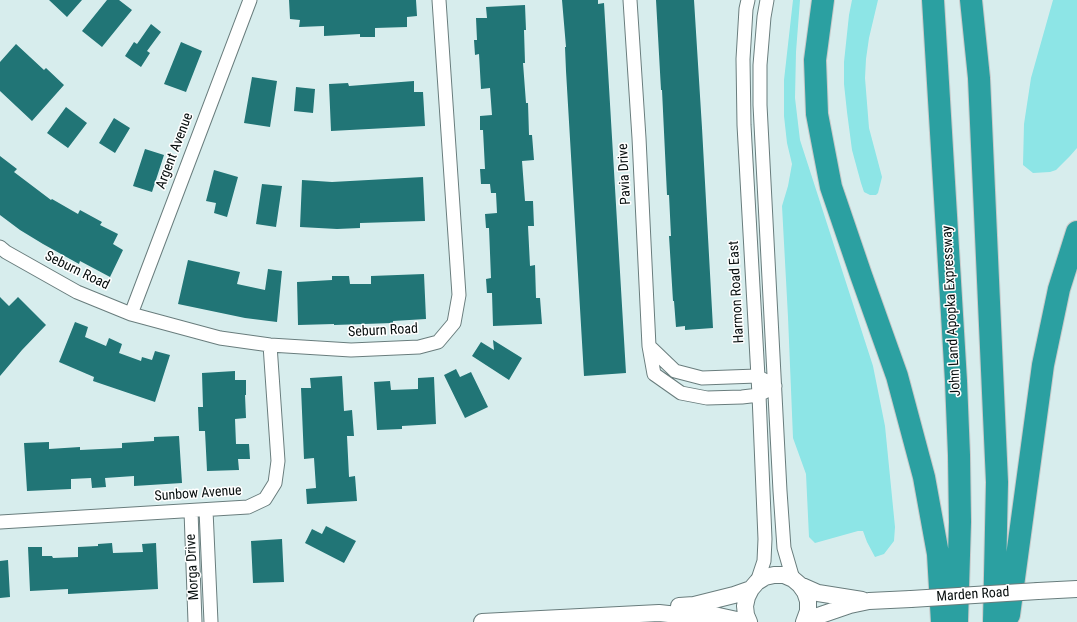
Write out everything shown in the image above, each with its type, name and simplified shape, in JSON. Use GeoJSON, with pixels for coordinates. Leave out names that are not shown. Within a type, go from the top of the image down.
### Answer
{"type":"FeatureCollection","features":[{"type":"Feature","properties":{"kind":"highway"},"geometry":{"type":"LineString","coordinates":[[823,0],[815,60],[817,114],[831,187],[897,376],[924,478],[938,554],[942,622]]}},
{"type":"Feature","properties":{"kind":"highway","name":"John Land Apopka Expressway"},"geometry":{"type":"LineString","coordinates":[[933,0],[958,418],[960,522],[956,622]]}},
{"type":"Feature","properties":{"kind":"highway"},"geometry":{"type":"LineString","coordinates":[[972,0],[979,78],[997,482],[994,622]]}},
{"type":"Feature","properties":{"kind":"highway"},"geometry":{"type":"LineString","coordinates":[[979,78],[980,0]]}},
{"type":"Feature","properties":{"kind":"highway"},"geometry":{"type":"LineString","coordinates":[[1008,622],[1043,366],[1059,289],[1077,232]]}},
{"type":"Feature","properties":{"kind":"street","name":"Argent Avenue"},"geometry":{"type":"LineString","coordinates":[[131,314],[250,0]]}},
{"type":"Feature","properties":{"kind":"street","name":"Seburn Road"},"geometry":{"type":"LineString","coordinates":[[2,252],[77,292],[131,314],[220,338],[270,345],[351,350],[418,347],[438,342],[454,323],[459,295],[439,0]]}},
{"type":"Feature","properties":{"kind":"street","name":"Pavia Drive"},"geometry":{"type":"LineString","coordinates":[[630,0],[639,138],[649,346],[654,374],[681,393],[707,398],[759,395],[775,386]]}},
{"type":"Feature","properties":{"kind":"street","name":"Harmon Road East"},"geometry":{"type":"LineString","coordinates":[[748,0],[746,9],[743,59],[744,125],[759,395],[765,539],[764,561],[754,585]]}},
{"type":"Feature","properties":{"kind":"street"},"geometry":{"type":"LineString","coordinates":[[767,0],[761,57],[760,105],[784,548],[796,582],[806,592],[808,611],[805,621]]}},
{"type":"Feature","properties":{"kind":"street","name":"Sunbow Avenue"},"geometry":{"type":"LineString","coordinates":[[0,522],[248,507],[265,499],[275,483],[278,461],[270,345]]}},
{"type":"Feature","properties":{"kind":"street"},"geometry":{"type":"LineString","coordinates":[[649,346],[675,371],[702,378],[758,376],[775,386]]}},
{"type":"Feature","properties":{"kind":"street","name":"Morga Drive"},"geometry":{"type":"LineString","coordinates":[[206,510],[211,622]]}},
{"type":"Feature","properties":{"kind":"street","name":"Morga Drive"},"geometry":{"type":"LineString","coordinates":[[191,511],[195,622]]}},
{"type":"Feature","properties":{"kind":"street","name":"Marden Road"},"geometry":{"type":"LineString","coordinates":[[754,585],[765,577],[774,574],[784,575],[818,593],[869,601]]}},
{"type":"Feature","properties":{"kind":"street"},"geometry":{"type":"LineString","coordinates":[[659,612],[672,606],[694,605],[734,594],[754,585]]}},
{"type":"Feature","properties":{"kind":"street"},"geometry":{"type":"LineString","coordinates":[[749,622],[746,615],[745,606],[747,597],[754,585]]}},
{"type":"Feature","properties":{"kind":"street","name":"Marden Road"},"geometry":{"type":"LineString","coordinates":[[805,621],[850,605],[869,601],[1077,589]]}},
{"type":"Feature","properties":{"kind":"street"},"geometry":{"type":"LineString","coordinates":[[482,622],[659,612],[678,615],[714,615],[746,622]]}},
{"type":"Feature","properties":{"kind":"shaded area"},"geometry":{"type":"Polygon","coordinates":[[[793,0],[800,0],[796,52],[795,98],[800,140],[873,366],[885,426],[895,527],[894,541],[884,554],[875,557],[863,531],[858,531],[815,543],[809,537],[806,474],[793,438],[782,206],[788,186],[792,164],[787,143],[784,116],[784,80],[793,0]]]}},
{"type":"Feature","properties":{"kind":"shaded area"},"geometry":{"type":"Polygon","coordinates":[[[852,0],[878,0],[869,38],[865,78],[869,128],[882,177],[878,193],[876,195],[870,195],[864,192],[852,150],[847,112],[844,84],[844,62],[852,0]]]}},
{"type":"Feature","properties":{"kind":"shaded area"},"geometry":{"type":"Polygon","coordinates":[[[1053,0],[1077,0],[1077,148],[1056,170],[1050,172],[1033,173],[1023,165],[1024,124],[1031,78],[1053,0]]]}},
{"type":"Feature","properties":{"kind":"building"},"geometry":{"type":"Polygon","coordinates":[[[49,0],[82,0],[67,17],[49,0]]]}},
{"type":"Feature","properties":{"kind":"building"},"geometry":{"type":"Polygon","coordinates":[[[107,0],[119,0],[132,10],[102,47],[82,31],[107,0]]]}},
{"type":"Feature","properties":{"kind":"building"},"geometry":{"type":"Polygon","coordinates":[[[289,0],[416,0],[417,16],[407,17],[407,27],[375,28],[375,37],[360,37],[360,34],[324,36],[324,26],[299,27],[300,20],[290,19],[289,0]]]}},
{"type":"Feature","properties":{"kind":"building"},"geometry":{"type":"Polygon","coordinates":[[[562,0],[598,0],[598,4],[604,3],[626,373],[584,376],[566,71],[566,47],[562,0]]]}},
{"type":"Feature","properties":{"kind":"building"},"geometry":{"type":"Polygon","coordinates":[[[656,0],[694,0],[713,328],[685,330],[685,326],[676,327],[669,236],[671,236],[669,195],[667,195],[656,0]]]}},
{"type":"Feature","properties":{"kind":"building"},"geometry":{"type":"Polygon","coordinates":[[[525,5],[525,63],[523,63],[526,103],[528,103],[529,135],[532,135],[534,160],[522,161],[525,201],[533,201],[534,226],[528,226],[530,266],[535,265],[536,298],[540,298],[542,324],[493,326],[492,293],[487,293],[486,279],[491,278],[489,228],[486,228],[485,214],[497,213],[496,193],[491,193],[490,184],[481,184],[480,169],[485,169],[483,130],[480,130],[480,116],[492,115],[490,88],[481,89],[479,54],[475,55],[474,40],[477,40],[476,18],[487,18],[486,7],[525,5]]]}},
{"type":"Feature","properties":{"kind":"building"},"geometry":{"type":"Polygon","coordinates":[[[151,24],[161,32],[147,51],[150,53],[141,67],[125,56],[134,42],[137,44],[151,24]]]}},
{"type":"Feature","properties":{"kind":"building"},"geometry":{"type":"Polygon","coordinates":[[[181,42],[202,51],[186,92],[164,84],[181,42]]]}},
{"type":"Feature","properties":{"kind":"building"},"geometry":{"type":"Polygon","coordinates":[[[16,44],[44,70],[46,68],[64,85],[32,121],[0,91],[0,62],[16,44]]]}},
{"type":"Feature","properties":{"kind":"building"},"geometry":{"type":"Polygon","coordinates":[[[252,77],[277,81],[270,127],[244,123],[252,77]]]}},
{"type":"Feature","properties":{"kind":"building"},"geometry":{"type":"Polygon","coordinates":[[[414,81],[414,92],[423,92],[425,126],[331,131],[329,84],[348,83],[349,86],[414,81]]]}},
{"type":"Feature","properties":{"kind":"building"},"geometry":{"type":"Polygon","coordinates":[[[296,87],[315,89],[313,113],[294,111],[296,87]]]}},
{"type":"Feature","properties":{"kind":"building"},"geometry":{"type":"Polygon","coordinates":[[[66,107],[87,123],[68,148],[47,133],[66,107]]]}},
{"type":"Feature","properties":{"kind":"building"},"geometry":{"type":"Polygon","coordinates":[[[114,118],[130,128],[115,153],[99,143],[114,118]]]}},
{"type":"Feature","properties":{"kind":"building"},"geometry":{"type":"Polygon","coordinates":[[[145,149],[164,155],[152,192],[133,186],[145,149]]]}},
{"type":"Feature","properties":{"kind":"building"},"geometry":{"type":"Polygon","coordinates":[[[0,156],[17,169],[14,172],[51,200],[52,199],[78,214],[80,210],[102,222],[100,225],[118,234],[113,244],[123,250],[110,277],[80,261],[79,264],[43,244],[20,230],[0,215],[0,156]]]}},
{"type":"Feature","properties":{"kind":"building"},"geometry":{"type":"Polygon","coordinates":[[[214,170],[238,177],[227,217],[214,213],[216,203],[206,201],[214,170]]]}},
{"type":"Feature","properties":{"kind":"building"},"geometry":{"type":"Polygon","coordinates":[[[423,177],[425,221],[360,223],[360,228],[337,229],[300,227],[302,180],[332,182],[423,177]]]}},
{"type":"Feature","properties":{"kind":"building"},"geometry":{"type":"Polygon","coordinates":[[[262,184],[282,186],[276,227],[256,224],[262,184]]]}},
{"type":"Feature","properties":{"kind":"building"},"geometry":{"type":"Polygon","coordinates":[[[188,260],[240,272],[237,284],[265,290],[268,269],[282,271],[277,322],[245,318],[178,304],[188,260]]]}},
{"type":"Feature","properties":{"kind":"building"},"geometry":{"type":"Polygon","coordinates":[[[424,274],[426,319],[393,321],[393,323],[298,325],[297,282],[332,280],[332,276],[349,276],[350,284],[371,284],[371,276],[424,274]]]}},
{"type":"Feature","properties":{"kind":"building"},"geometry":{"type":"Polygon","coordinates":[[[0,297],[9,306],[18,297],[46,325],[0,376],[0,297]]]}},
{"type":"Feature","properties":{"kind":"building"},"geometry":{"type":"Polygon","coordinates":[[[75,322],[88,327],[85,337],[106,346],[109,338],[122,344],[119,353],[141,361],[142,357],[152,360],[155,351],[170,355],[155,402],[93,381],[94,377],[59,362],[75,322]]]}},
{"type":"Feature","properties":{"kind":"building"},"geometry":{"type":"Polygon","coordinates":[[[493,340],[522,358],[509,380],[472,356],[481,342],[494,350],[493,340]]]}},
{"type":"Feature","properties":{"kind":"building"},"geometry":{"type":"Polygon","coordinates":[[[456,369],[460,377],[471,372],[488,407],[465,418],[444,375],[456,369]]]}},
{"type":"Feature","properties":{"kind":"building"},"geometry":{"type":"Polygon","coordinates":[[[235,371],[235,380],[246,380],[246,418],[235,419],[236,444],[249,444],[250,459],[238,459],[239,470],[207,471],[205,431],[199,431],[198,407],[203,407],[202,373],[235,371]]]}},
{"type":"Feature","properties":{"kind":"building"},"geometry":{"type":"Polygon","coordinates":[[[342,376],[344,411],[352,410],[354,436],[347,436],[349,477],[355,476],[357,501],[307,504],[306,489],[316,488],[314,458],[304,459],[301,388],[311,388],[310,378],[342,376]]]}},
{"type":"Feature","properties":{"kind":"building"},"geometry":{"type":"Polygon","coordinates":[[[434,377],[436,424],[402,426],[402,429],[377,430],[374,382],[390,381],[391,390],[418,389],[418,378],[434,377]]]}},
{"type":"Feature","properties":{"kind":"building"},"geometry":{"type":"Polygon","coordinates":[[[179,436],[182,483],[134,486],[134,476],[105,478],[106,487],[92,488],[91,478],[71,479],[71,489],[27,491],[24,443],[49,442],[49,449],[80,447],[80,450],[122,448],[122,443],[154,441],[154,437],[179,436]]]}},
{"type":"Feature","properties":{"kind":"building"},"geometry":{"type":"Polygon","coordinates":[[[326,526],[356,541],[344,563],[305,543],[312,529],[322,534],[326,526]]]}},
{"type":"Feature","properties":{"kind":"building"},"geometry":{"type":"Polygon","coordinates":[[[282,539],[284,582],[253,583],[251,541],[282,539]]]}},
{"type":"Feature","properties":{"kind":"building"},"geometry":{"type":"Polygon","coordinates":[[[112,543],[113,553],[143,552],[142,544],[156,543],[158,589],[68,594],[68,589],[30,591],[28,547],[42,547],[42,556],[52,556],[53,558],[78,557],[78,547],[98,546],[98,544],[112,543]]]}},
{"type":"Feature","properties":{"kind":"building"},"geometry":{"type":"Polygon","coordinates":[[[8,560],[10,597],[0,598],[0,561],[8,560]]]}}]}
